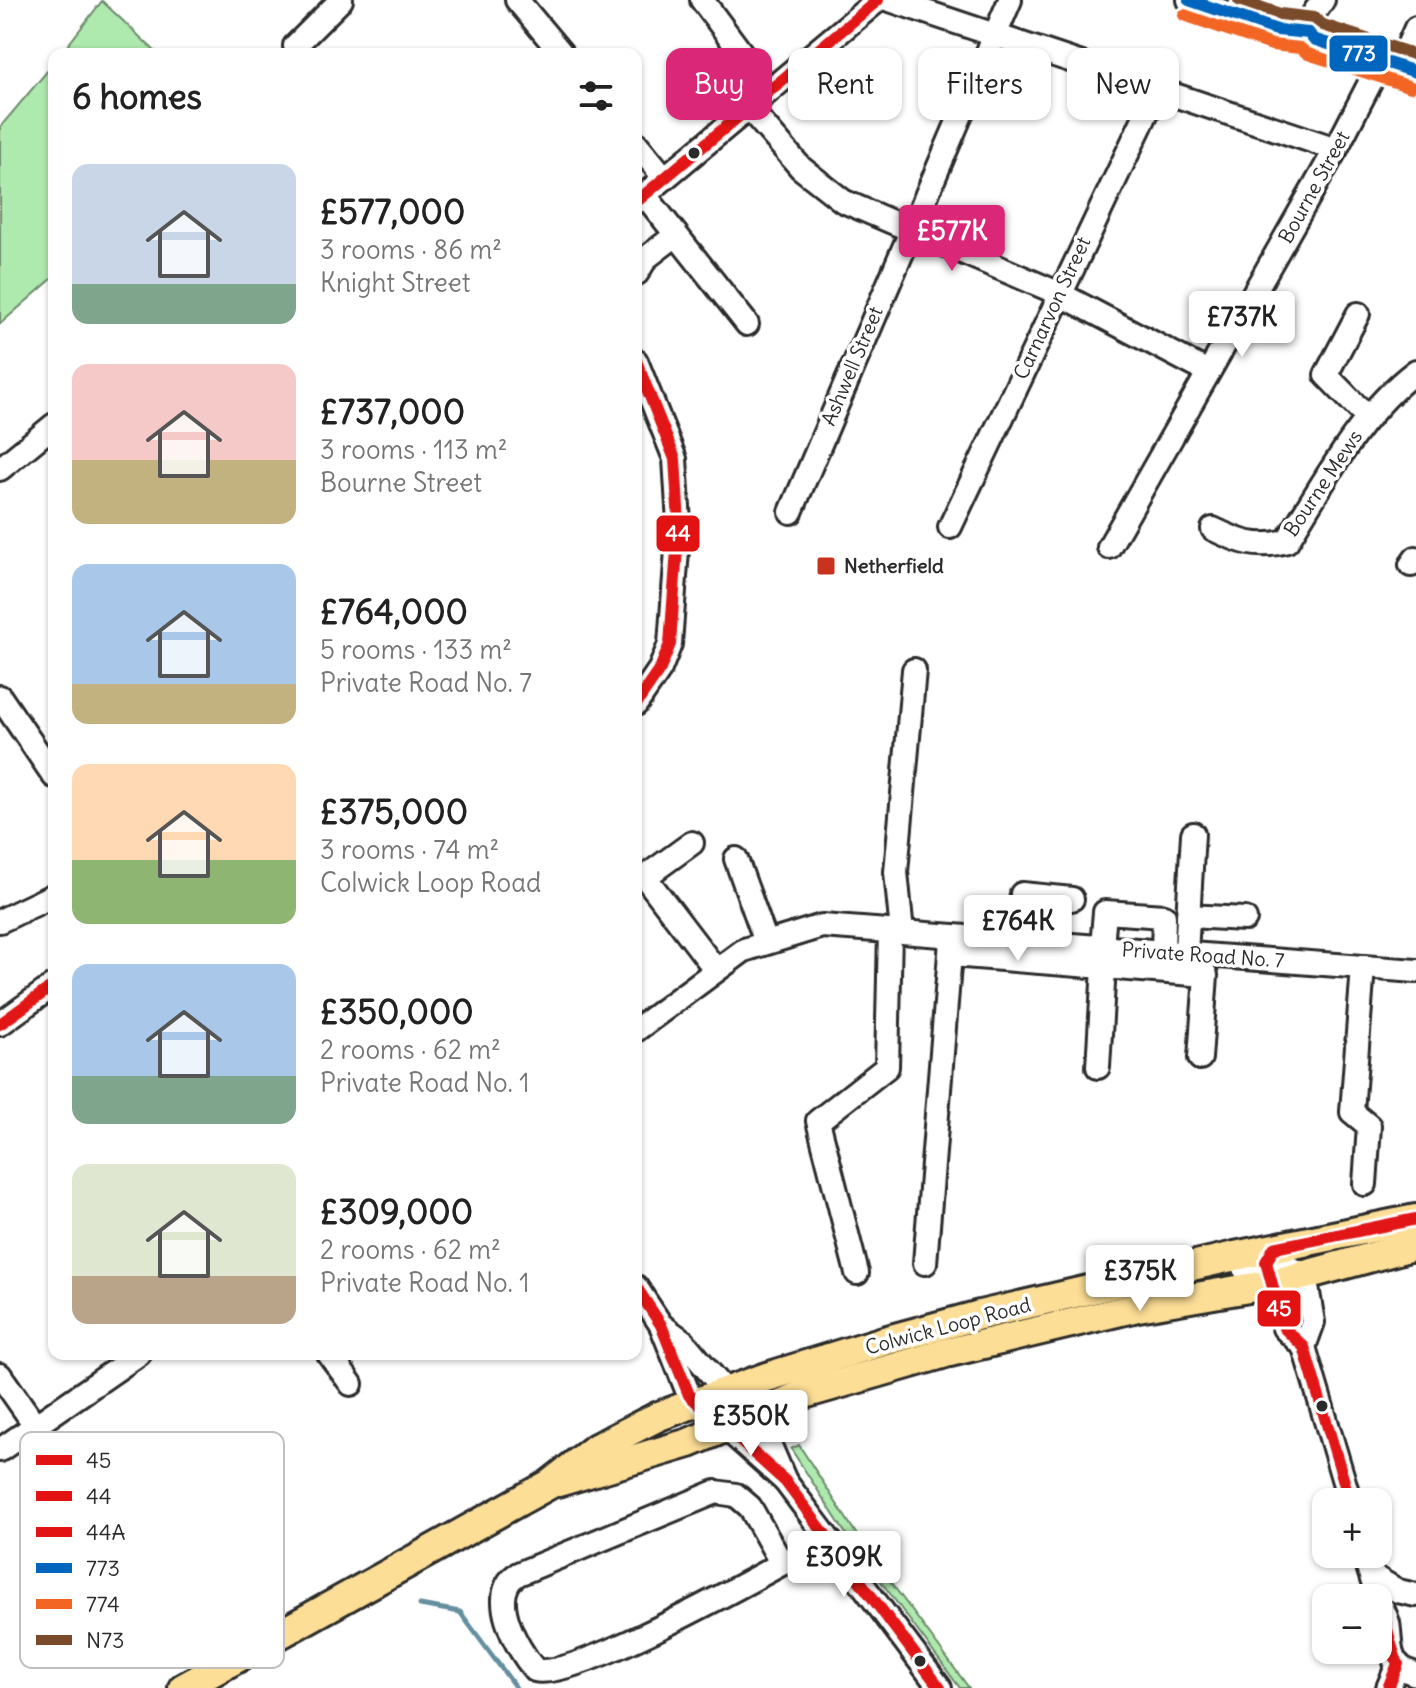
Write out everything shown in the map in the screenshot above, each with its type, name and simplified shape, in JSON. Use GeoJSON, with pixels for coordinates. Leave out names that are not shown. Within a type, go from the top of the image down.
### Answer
{"type":"FeatureCollection","features":[{"type":"Feature","properties":{"kind":"main road","name":"Colwick Loop Road"},"geometry":{"type":"LineString","coordinates":[[550,1484],[689,1443],[804,1394],[1014,1335],[1138,1307],[1416,1219]]}},
{"type":"Feature","properties":{"kind":"main road","name":"Colwick Loop Road"},"geometry":{"type":"LineString","coordinates":[[284,1632],[550,1484],[596,1448],[659,1416],[726,1393],[884,1341],[1008,1308],[1271,1265],[1305,1275],[1416,1245]]}},
{"type":"Feature","properties":{"kind":"main road","name":"Colwick Loop Road"},"geometry":{"type":"LineString","coordinates":[[183,1688],[219,1668]]}},
{"type":"Feature","properties":{"kind":"street"},"geometry":{"type":"LineString","coordinates":[[295,46],[341,0]]}},
{"type":"Feature","properties":{"kind":"street"},"geometry":{"type":"LineString","coordinates":[[517,0],[557,48]]}},
{"type":"Feature","properties":{"kind":"street"},"geometry":{"type":"LineString","coordinates":[[702,0],[738,48]]}},
{"type":"Feature","properties":{"kind":"street"},"geometry":{"type":"LineString","coordinates":[[890,0],[1067,61]]}},
{"type":"Feature","properties":{"kind":"street","name":"Ashwell Street"},"geometry":{"type":"LineString","coordinates":[[791,512],[1010,0]]}},
{"type":"Feature","properties":{"kind":"street"},"geometry":{"type":"LineString","coordinates":[[1189,0],[1277,30],[1309,33]]}},
{"type":"Feature","properties":{"kind":"street"},"geometry":{"type":"LineString","coordinates":[[1323,0],[1312,16],[1309,33],[1313,39],[1407,69],[1416,28]]}},
{"type":"Feature","properties":{"kind":"street"},"geometry":{"type":"LineString","coordinates":[[772,87],[869,3]]}},
{"type":"Feature","properties":{"kind":"street","name":"Bourne Street"},"geometry":{"type":"LineString","coordinates":[[1109,547],[1336,149],[1374,75]]}},
{"type":"Feature","properties":{"kind":"street"},"geometry":{"type":"LineString","coordinates":[[1179,98],[1336,149]]}},
{"type":"Feature","properties":{"kind":"street"},"geometry":{"type":"LineString","coordinates":[[642,196],[732,120]]}},
{"type":"Feature","properties":{"kind":"street"},"geometry":{"type":"LineString","coordinates":[[760,120],[821,186],[843,201],[1058,293],[1208,372]]}},
{"type":"Feature","properties":{"kind":"street","name":"Carnarvon Street"},"geometry":{"type":"LineString","coordinates":[[950,527],[1058,293],[1143,120]]}},
{"type":"Feature","properties":{"kind":"street"},"geometry":{"type":"LineString","coordinates":[[642,150],[663,176]]}},
{"type":"Feature","properties":{"kind":"street"},"geometry":{"type":"LineString","coordinates":[[642,200],[676,235],[747,324]]}},
{"type":"Feature","properties":{"kind":"street"},"geometry":{"type":"LineString","coordinates":[[642,265],[676,235]]}},
{"type":"Feature","properties":{"kind":"street"},"geometry":{"type":"LineString","coordinates":[[1358,314],[1326,375],[1367,417]]}},
{"type":"Feature","properties":{"kind":"street","name":"Bourne Mews"},"geometry":{"type":"LineString","coordinates":[[1213,529],[1246,545],[1267,546],[1287,541],[1367,417],[1394,387],[1416,371]]}},
{"type":"Feature","properties":{"kind":"street"},"geometry":{"type":"LineString","coordinates":[[642,376],[671,444],[678,472],[679,523],[673,625],[660,669],[642,695]]}},
{"type":"Feature","properties":{"kind":"street"},"geometry":{"type":"LineString","coordinates":[[0,469],[48,430]]}},
{"type":"Feature","properties":{"kind":"street"},"geometry":{"type":"LineString","coordinates":[[857,1273],[818,1121],[887,1067],[896,931],[896,862],[914,670]]}},
{"type":"Feature","properties":{"kind":"street"},"geometry":{"type":"LineString","coordinates":[[4,711],[48,768]]}},
{"type":"Feature","properties":{"kind":"street"},"geometry":{"type":"LineString","coordinates":[[1186,953],[1193,834]]}},
{"type":"Feature","properties":{"kind":"street"},"geometry":{"type":"LineString","coordinates":[[642,872],[692,843]]}},
{"type":"Feature","properties":{"kind":"street"},"geometry":{"type":"LineString","coordinates":[[736,859],[766,942]]}},
{"type":"Feature","properties":{"kind":"street"},"geometry":{"type":"LineString","coordinates":[[642,878],[716,970]]}},
{"type":"Feature","properties":{"kind":"street"},"geometry":{"type":"LineString","coordinates":[[1018,940],[1022,894],[1072,899]]}},
{"type":"Feature","properties":{"kind":"street"},"geometry":{"type":"LineString","coordinates":[[0,921],[48,898]]}},
{"type":"Feature","properties":{"kind":"street"},"geometry":{"type":"LineString","coordinates":[[1098,1067],[1105,912],[1164,916],[1163,952]]}},
{"type":"Feature","properties":{"kind":"street"},"geometry":{"type":"LineString","coordinates":[[1188,916],[1245,919]]}},
{"type":"Feature","properties":{"kind":"street","name":"Private Road No. 7"},"geometry":{"type":"LineString","coordinates":[[642,1026],[744,950],[822,926],[896,931],[951,945],[1018,940],[1103,957],[1186,953],[1416,971]]}},
{"type":"Feature","properties":{"kind":"street"},"geometry":{"type":"LineString","coordinates":[[925,1263],[951,945],[1103,957],[1206,975],[1200,1058]]}},
{"type":"Feature","properties":{"kind":"street"},"geometry":{"type":"LineString","coordinates":[[1363,967],[1352,1112],[1369,1126],[1365,1184]]}},
{"type":"Feature","properties":{"kind":"street"},"geometry":{"type":"LineString","coordinates":[[0,1024],[48,989]]}},
{"type":"Feature","properties":{"kind":"street"},"geometry":{"type":"LineString","coordinates":[[1271,1265],[1284,1328],[1304,1347],[1346,1488]]}},
{"type":"Feature","properties":{"kind":"street"},"geometry":{"type":"LineString","coordinates":[[1304,1347],[1313,1322],[1305,1275]]}},
{"type":"Feature","properties":{"kind":"street"},"geometry":{"type":"LineString","coordinates":[[642,1296],[661,1325],[681,1378],[698,1404],[768,1441],[785,1481],[940,1688]]}},
{"type":"Feature","properties":{"kind":"street"},"geometry":{"type":"LineString","coordinates":[[661,1325],[683,1341],[726,1393],[735,1423]]}},
{"type":"Feature","properties":{"kind":"street"},"geometry":{"type":"LineString","coordinates":[[25,1432],[130,1360]]}},
{"type":"Feature","properties":{"kind":"street"},"geometry":{"type":"LineString","coordinates":[[333,1360],[351,1384]]}},
{"type":"Feature","properties":{"kind":"street"},"geometry":{"type":"LineString","coordinates":[[0,1375],[35,1425]]}},
{"type":"Feature","properties":{"kind":"street"},"geometry":{"type":"LineString","coordinates":[[0,1450],[20,1436]]}},
{"type":"Feature","properties":{"kind":"street"},"geometry":{"type":"LineString","coordinates":[[782,1564],[750,1507],[736,1495],[716,1492],[507,1580],[502,1593],[504,1609],[530,1664],[546,1673],[673,1622],[782,1564],[827,1539]]}},
{"type":"Feature","properties":{"kind":"street"},"geometry":{"type":"LineString","coordinates":[[1372,1568],[1398,1591],[1416,1597]]}},
{"type":"Feature","properties":{"kind":"street"},"geometry":{"type":"LineString","coordinates":[[1392,1618],[1398,1609],[1416,1597]]}},
{"type":"Feature","properties":{"kind":"street"},"geometry":{"type":"LineString","coordinates":[[1388,1688],[1407,1669],[1392,1648]]}},
{"type":"Feature","properties":{"kind":"street"},"geometry":{"type":"LineString","coordinates":[[1405,1688],[1416,1683]]}},
{"type":"Feature","properties":{"kind":"green space"},"geometry":{"type":"Polygon","coordinates":[[[102,1],[152,48],[66,48],[102,1]]]}},
{"type":"Feature","properties":{"kind":"green space"},"geometry":{"type":"Polygon","coordinates":[[[48,70],[48,282],[0,324],[0,127],[48,70]]]}},
{"type":"Feature","properties":{"kind":"green space"},"geometry":{"type":"Polygon","coordinates":[[[799,1445],[864,1546],[969,1688],[960,1688],[848,1537],[791,1449],[799,1445]]]}},
{"type":"Feature","properties":{"kind":"waterway"},"geometry":{"type":"LineString","coordinates":[[420,1605],[460,1612],[516,1688]]}},
{"type":"Feature","properties":{"kind":"transit line","name":"44"},"geometry":{"type":"LineString","coordinates":[[642,197],[878,0]]}},
{"type":"Feature","properties":{"kind":"transit line","name":"773"},"geometry":{"type":"LineString","coordinates":[[1189,0],[1277,30],[1309,33],[1313,39],[1416,72]]}},
{"type":"Feature","properties":{"kind":"transit line","name":"N73"},"geometry":{"type":"LineString","coordinates":[[1239,0],[1280,14],[1314,18],[1323,25],[1416,55]]}},
{"type":"Feature","properties":{"kind":"transit line","name":"774"},"geometry":{"type":"LineString","coordinates":[[1184,15],[1272,45],[1300,48],[1308,54],[1411,87]]}},
{"type":"Feature","properties":{"kind":"transit line","name":"44"},"geometry":{"type":"LineString","coordinates":[[642,376],[675,459],[679,523],[670,644],[660,669],[642,695]]}},
{"type":"Feature","properties":{"kind":"transit line","name":"44"},"geometry":{"type":"LineString","coordinates":[[0,1024],[48,989]]}},
{"type":"Feature","properties":{"kind":"transit line","name":"45"},"geometry":{"type":"LineString","coordinates":[[1346,1488],[1304,1347],[1284,1328],[1266,1262],[1274,1248],[1416,1219]]}},
{"type":"Feature","properties":{"kind":"transit line","name":"44A"},"geometry":{"type":"LineString","coordinates":[[642,1296],[661,1325],[689,1395],[785,1481],[940,1688]]}},
{"type":"Feature","properties":{"kind":"transit line","name":"45"},"geometry":{"type":"LineString","coordinates":[[1388,1688],[1398,1664],[1392,1648]]}},
{"type":"Feature","properties":{"kind":"place","name":"Netherfield"},"geometry":{"type":"Point","coordinates":[826,566]}}]}
